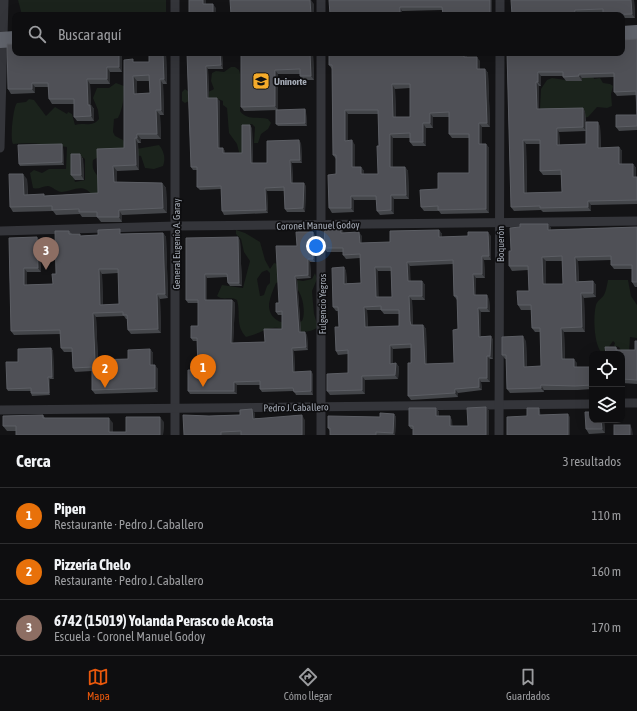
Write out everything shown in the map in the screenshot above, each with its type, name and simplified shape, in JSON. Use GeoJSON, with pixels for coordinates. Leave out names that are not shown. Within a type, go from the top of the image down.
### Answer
{"type":"FeatureCollection","features":[{"type":"Feature","properties":{"kind":"highway"},"geometry":{"type":"LineString","coordinates":[[625,34],[637,33]]}},
{"type":"Feature","properties":{"kind":"street"},"geometry":{"type":"LineString","coordinates":[[0,148],[6,40],[4,0]]}},
{"type":"Feature","properties":{"kind":"street"},"geometry":{"type":"LineString","coordinates":[[175,0],[175,12]]}},
{"type":"Feature","properties":{"kind":"street"},"geometry":{"type":"LineString","coordinates":[[321,0],[321,12]]}},
{"type":"Feature","properties":{"kind":"street"},"geometry":{"type":"LineString","coordinates":[[500,0],[500,12]]}},
{"type":"Feature","properties":{"kind":"street","name":"General Eugenio A. Garay"},"geometry":{"type":"LineString","coordinates":[[175,56],[175,435]]}},
{"type":"Feature","properties":{"kind":"street","name":"Fulgencio Yegros"},"geometry":{"type":"LineString","coordinates":[[321,56],[321,435]]}},
{"type":"Feature","properties":{"kind":"street","name":"Boquerón"},"geometry":{"type":"LineString","coordinates":[[499,435],[500,56]]}},
{"type":"Feature","properties":{"kind":"street","name":"Coronel Manuel Godoy"},"geometry":{"type":"LineString","coordinates":[[0,231],[176,226],[637,221]]}},
{"type":"Feature","properties":{"kind":"street"},"geometry":{"type":"LineString","coordinates":[[625,403],[637,403]]}},
{"type":"Feature","properties":{"kind":"street","name":"Pedro J. Caballero"},"geometry":{"type":"LineString","coordinates":[[0,410],[589,404]]}},
{"type":"Feature","properties":{"kind":"shaded area"},"geometry":{"type":"Polygon","coordinates":[[[18,0],[166,0],[166,12],[21,12],[18,0]]]}},
{"type":"Feature","properties":{"kind":"shaded area"},"geometry":{"type":"Polygon","coordinates":[[[231,67],[235,67],[239,70],[240,74],[240,111],[249,117],[268,119],[271,123],[268,129],[261,134],[258,143],[254,143],[255,127],[252,124],[243,127],[244,159],[240,156],[237,144],[229,133],[227,108],[223,105],[223,101],[209,98],[185,103],[182,101],[182,92],[185,89],[188,92],[200,94],[214,89],[211,81],[212,73],[216,71],[224,72],[231,67]]]}},
{"type":"Feature","properties":{"kind":"shaded area"},"geometry":{"type":"Polygon","coordinates":[[[593,74],[594,79],[600,78],[603,83],[613,86],[611,94],[612,106],[607,108],[597,107],[588,117],[583,118],[542,111],[540,109],[541,89],[547,80],[552,78],[572,81],[593,74]]]}},
{"type":"Feature","properties":{"kind":"shaded area"},"geometry":{"type":"Polygon","coordinates":[[[116,83],[124,86],[121,110],[118,118],[114,119],[113,132],[115,136],[123,140],[127,148],[131,150],[159,145],[164,155],[163,166],[154,169],[145,168],[141,156],[123,154],[98,157],[93,160],[93,168],[101,182],[101,193],[91,194],[81,188],[62,192],[48,186],[37,189],[33,188],[30,173],[34,170],[42,173],[49,169],[66,169],[67,147],[20,143],[13,144],[12,123],[14,110],[17,103],[26,102],[29,99],[34,100],[46,116],[55,107],[67,114],[68,112],[72,114],[75,125],[90,124],[99,119],[98,110],[93,98],[97,88],[109,88],[116,83]],[[80,155],[71,170],[75,182],[85,180],[85,159],[80,155]]]}},
{"type":"Feature","properties":{"kind":"shaded area"},"geometry":{"type":"Polygon","coordinates":[[[236,230],[245,233],[260,242],[265,260],[270,269],[274,263],[278,264],[283,278],[303,281],[312,279],[315,273],[317,279],[312,291],[314,314],[318,327],[314,330],[304,332],[270,328],[246,337],[239,324],[237,300],[217,296],[222,285],[243,288],[250,261],[244,252],[241,239],[236,234],[236,230]],[[267,270],[262,272],[257,279],[260,296],[264,295],[267,286],[270,283],[270,273],[267,270]],[[281,281],[276,283],[270,299],[269,304],[272,315],[275,319],[285,323],[297,323],[302,321],[304,309],[302,299],[298,291],[295,287],[281,281]]]}},
{"type":"Feature","properties":{"kind":"shaded area"},"geometry":{"type":"Polygon","coordinates":[[[608,280],[628,280],[631,296],[637,305],[637,338],[630,337],[629,352],[625,353],[625,351],[621,351],[619,347],[614,346],[615,343],[613,341],[606,351],[600,351],[599,348],[594,322],[595,310],[597,302],[604,295],[608,280]]]}},
{"type":"Feature","properties":{"kind":"building"},"geometry":{"type":"Polygon","coordinates":[[[189,0],[203,0],[203,4],[213,4],[213,12],[189,12],[189,0]]]}},
{"type":"Feature","properties":{"kind":"building"},"geometry":{"type":"Polygon","coordinates":[[[230,0],[310,0],[311,12],[231,12],[230,0]]]}},
{"type":"Feature","properties":{"kind":"building"},"geometry":{"type":"Polygon","coordinates":[[[329,0],[490,0],[490,12],[443,12],[442,7],[400,7],[400,12],[330,12],[329,0]]]}},
{"type":"Feature","properties":{"kind":"building"},"geometry":{"type":"Polygon","coordinates":[[[511,0],[631,0],[632,14],[625,14],[625,12],[603,12],[603,9],[575,10],[575,12],[512,12],[511,0]]]}},
{"type":"Feature","properties":{"kind":"building"},"geometry":{"type":"Polygon","coordinates":[[[637,39],[637,115],[636,91],[614,92],[614,73],[579,74],[579,76],[563,77],[563,72],[538,72],[538,82],[536,82],[537,109],[583,108],[583,127],[557,128],[557,145],[586,144],[586,122],[598,122],[598,148],[619,147],[619,164],[633,164],[633,177],[637,177],[637,200],[588,201],[588,207],[511,207],[507,56],[625,56],[625,40],[637,39]],[[523,140],[524,193],[562,192],[561,170],[540,171],[540,140],[523,140]]]}},
{"type":"Feature","properties":{"kind":"building"},"geometry":{"type":"Polygon","coordinates":[[[7,44],[12,44],[12,56],[119,56],[119,67],[107,67],[107,79],[87,79],[88,105],[90,105],[91,116],[74,117],[74,99],[49,99],[48,83],[32,83],[32,89],[8,89],[7,44]]]}},
{"type":"Feature","properties":{"kind":"building"},"geometry":{"type":"Polygon","coordinates":[[[149,56],[163,56],[164,79],[160,79],[161,110],[156,110],[157,134],[137,134],[137,138],[135,138],[136,165],[113,166],[114,182],[162,183],[163,208],[119,210],[119,217],[97,217],[97,212],[79,212],[79,209],[52,210],[52,206],[10,207],[9,174],[23,174],[24,195],[44,194],[44,196],[98,193],[97,149],[124,148],[124,60],[133,59],[133,62],[149,62],[149,56]],[[149,75],[133,76],[134,94],[150,93],[149,75]]]}},
{"type":"Feature","properties":{"kind":"building"},"geometry":{"type":"Polygon","coordinates":[[[187,56],[220,56],[221,65],[206,66],[207,98],[217,98],[218,148],[223,148],[223,153],[242,153],[242,125],[250,125],[251,163],[267,163],[267,141],[299,140],[300,160],[290,160],[291,183],[304,183],[303,208],[285,209],[284,187],[265,188],[266,210],[222,211],[221,186],[197,187],[197,167],[191,167],[187,56]]]}},
{"type":"Feature","properties":{"kind":"building","name":"Uninorte"},"geometry":{"type":"Polygon","coordinates":[[[241,56],[310,56],[311,76],[300,76],[300,69],[275,70],[275,106],[241,107],[241,56]]]}},
{"type":"Feature","properties":{"kind":"building"},"geometry":{"type":"Polygon","coordinates":[[[329,56],[477,57],[477,69],[485,69],[487,123],[479,123],[479,144],[486,144],[486,209],[438,210],[438,206],[421,207],[420,190],[438,189],[438,173],[469,173],[469,134],[449,134],[449,112],[430,113],[430,123],[423,123],[423,142],[410,142],[410,133],[390,134],[390,167],[405,167],[406,195],[391,195],[391,210],[377,211],[376,196],[351,196],[351,208],[329,208],[328,175],[336,174],[336,155],[333,155],[332,65],[329,65],[329,56]],[[392,84],[393,117],[410,117],[410,84],[392,84]],[[345,110],[345,141],[352,140],[352,167],[361,167],[361,174],[378,174],[378,110],[345,110]]]}},
{"type":"Feature","properties":{"kind":"building"},"geometry":{"type":"Polygon","coordinates":[[[305,109],[305,123],[276,124],[276,110],[305,109]]]}},
{"type":"Feature","properties":{"kind":"building"},"geometry":{"type":"Polygon","coordinates":[[[616,115],[637,115],[637,126],[616,127],[616,115]]]}},
{"type":"Feature","properties":{"kind":"building"},"geometry":{"type":"Polygon","coordinates":[[[62,144],[62,162],[19,164],[18,145],[62,144]]]}},
{"type":"Feature","properties":{"kind":"building"},"geometry":{"type":"Polygon","coordinates":[[[71,154],[80,154],[81,175],[71,175],[71,154]]]}},
{"type":"Feature","properties":{"kind":"building"},"geometry":{"type":"Polygon","coordinates":[[[520,224],[548,224],[548,230],[637,227],[637,282],[632,282],[632,265],[611,265],[611,256],[575,257],[576,282],[593,281],[593,293],[581,293],[582,327],[561,328],[562,359],[574,359],[574,367],[589,367],[589,385],[541,385],[541,388],[507,389],[506,355],[502,355],[502,337],[523,336],[524,367],[541,366],[540,328],[532,328],[531,305],[518,305],[517,291],[529,291],[528,266],[509,266],[509,251],[511,251],[510,228],[520,227],[520,224]],[[562,256],[542,257],[543,284],[563,284],[562,256]]]}},
{"type":"Feature","properties":{"kind":"building"},"geometry":{"type":"Polygon","coordinates":[[[325,226],[341,226],[341,233],[359,232],[360,243],[390,242],[390,231],[439,230],[439,237],[468,236],[468,232],[488,232],[489,256],[482,256],[482,274],[473,274],[474,295],[487,295],[487,308],[478,308],[479,337],[491,336],[490,356],[487,356],[487,378],[479,378],[479,387],[455,389],[455,393],[408,396],[408,363],[411,363],[411,344],[390,345],[390,364],[396,363],[395,375],[362,376],[362,390],[327,391],[327,374],[348,373],[348,350],[336,351],[335,327],[339,327],[338,307],[333,307],[332,268],[344,267],[344,284],[361,283],[360,254],[343,255],[343,248],[324,248],[325,226]],[[453,260],[407,262],[408,281],[422,281],[422,296],[409,296],[411,325],[423,325],[425,364],[454,363],[453,330],[458,329],[457,296],[454,296],[453,260]],[[375,267],[376,297],[392,297],[391,267],[375,267]],[[381,306],[364,307],[365,327],[399,326],[399,310],[381,310],[381,306]]]}},
{"type":"Feature","properties":{"kind":"building"},"geometry":{"type":"Polygon","coordinates":[[[120,229],[120,234],[163,233],[165,294],[157,294],[158,329],[128,330],[127,315],[123,315],[123,312],[93,313],[95,360],[128,359],[128,350],[150,349],[150,365],[155,365],[155,388],[92,390],[92,367],[73,368],[72,348],[61,348],[60,330],[11,331],[9,238],[37,237],[38,268],[24,268],[24,285],[53,284],[52,274],[56,274],[55,231],[69,231],[69,234],[80,234],[80,236],[98,235],[98,230],[120,229]],[[99,269],[100,305],[119,304],[118,269],[99,269]]]}},
{"type":"Feature","properties":{"kind":"building"},"geometry":{"type":"Polygon","coordinates":[[[296,232],[313,232],[313,259],[308,259],[308,275],[295,276],[299,332],[305,332],[306,347],[292,348],[293,372],[311,371],[311,391],[294,392],[293,388],[260,389],[260,381],[234,382],[234,391],[188,391],[188,370],[198,370],[197,338],[191,338],[191,326],[198,326],[198,300],[186,300],[186,238],[238,237],[239,283],[228,283],[227,274],[205,274],[205,300],[232,300],[231,343],[265,342],[264,329],[282,329],[282,311],[276,312],[276,303],[279,303],[276,246],[297,246],[296,232]]]}},
{"type":"Feature","properties":{"kind":"building"},"geometry":{"type":"Polygon","coordinates":[[[635,341],[637,341],[637,380],[625,379],[625,351],[606,351],[605,347],[616,347],[616,350],[635,350],[635,341]]]}},
{"type":"Feature","properties":{"kind":"building"},"geometry":{"type":"Polygon","coordinates":[[[51,348],[52,377],[48,377],[49,393],[31,393],[31,388],[7,389],[6,362],[18,362],[18,349],[51,348]]]}},
{"type":"Feature","properties":{"kind":"building"},"geometry":{"type":"Polygon","coordinates":[[[486,407],[486,435],[413,435],[413,426],[409,426],[409,408],[436,408],[436,416],[450,416],[450,426],[468,426],[467,408],[486,407]]]}},
{"type":"Feature","properties":{"kind":"building"},"geometry":{"type":"Polygon","coordinates":[[[527,408],[539,408],[539,415],[568,414],[568,435],[507,435],[507,417],[527,416],[527,408]]]}},
{"type":"Feature","properties":{"kind":"building"},"geometry":{"type":"Polygon","coordinates":[[[252,409],[253,419],[302,415],[302,435],[241,435],[241,431],[221,432],[221,435],[184,435],[183,415],[240,415],[240,410],[252,409]]]}},
{"type":"Feature","properties":{"kind":"building"},"geometry":{"type":"Polygon","coordinates":[[[585,412],[589,412],[589,423],[601,423],[602,429],[586,429],[585,412]]]}},
{"type":"Feature","properties":{"kind":"building"},"geometry":{"type":"Polygon","coordinates":[[[380,413],[394,414],[393,433],[376,432],[376,435],[330,435],[330,428],[328,428],[328,416],[380,417],[380,413]]]}},
{"type":"Feature","properties":{"kind":"building"},"geometry":{"type":"Polygon","coordinates":[[[43,415],[43,418],[109,418],[109,432],[126,432],[126,417],[160,417],[160,435],[16,435],[16,426],[3,426],[3,416],[43,415]]]}},
{"type":"Feature","properties":{"kind":"building"},"geometry":{"type":"Polygon","coordinates":[[[614,425],[630,425],[630,435],[614,435],[614,425]]]}},
{"type":"Feature","properties":{"kind":"place","name":"Uninorte"},"geometry":{"type":"Point","coordinates":[261,81]}},
{"type":"Feature","properties":{"kind":"place","name":"6742 (15019) Yolanda Perasco de Acosta"},"geometry":{"type":"Point","coordinates":[46,270]}},
{"type":"Feature","properties":{"kind":"place","name":"Pipen"},"geometry":{"type":"Point","coordinates":[203,387]}},
{"type":"Feature","properties":{"kind":"place","name":"Pizzería Chelo"},"geometry":{"type":"Point","coordinates":[105,388]}}]}
